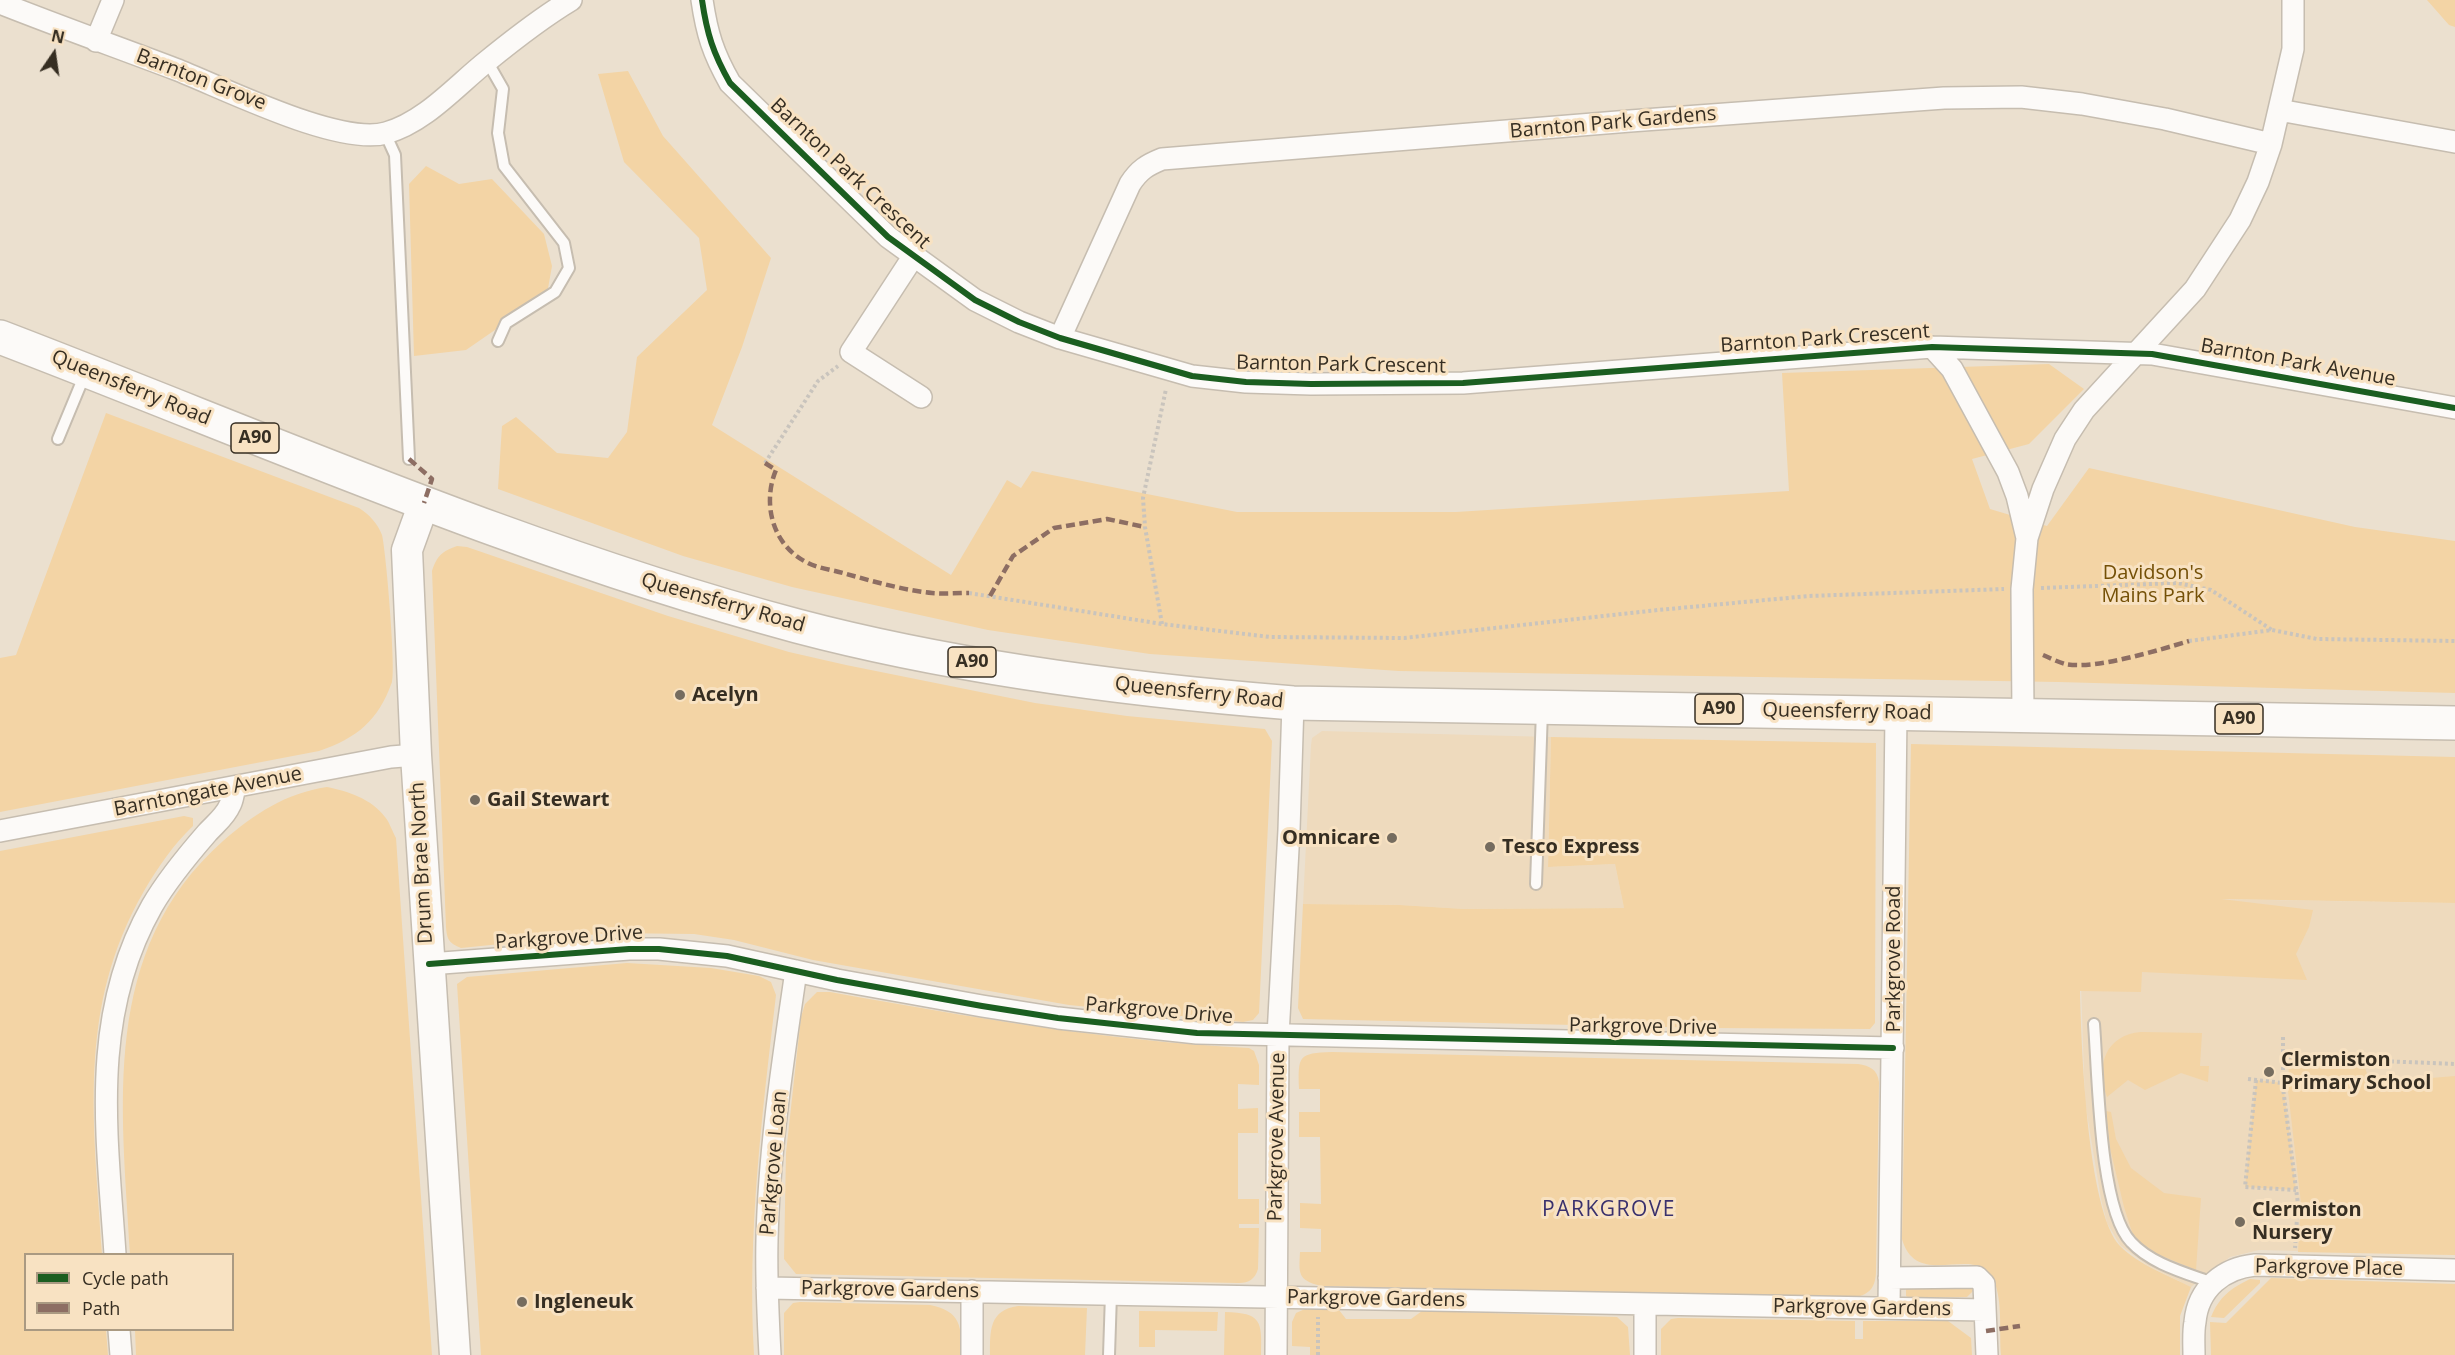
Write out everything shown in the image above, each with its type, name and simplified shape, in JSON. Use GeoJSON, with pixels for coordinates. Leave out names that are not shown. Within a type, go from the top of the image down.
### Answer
{"type":"FeatureCollection","features":[{"type":"Feature","properties":{"kind":"main road","name":"Queensferry Road"},"geometry":{"type":"LineString","coordinates":[[0,337],[424,503],[634,577],[800,627],[901,650],[1016,670],[1155,690],[1293,703],[2455,723]]}},
{"type":"Feature","properties":{"kind":"main road","name":"Drum Brae North"},"geometry":{"type":"LineString","coordinates":[[369,482],[387,495],[398,511],[404,522],[407,550],[416,755],[455,1355]]}},
{"type":"Feature","properties":{"kind":"main road","name":"Drum Brae North"},"geometry":{"type":"LineString","coordinates":[[407,550],[424,503]]}},
{"type":"Feature","properties":{"kind":"street"},"geometry":{"type":"LineString","coordinates":[[96,41],[113,0]]}},
{"type":"Feature","properties":{"kind":"street","name":"Barnton Grove"},"geometry":{"type":"LineString","coordinates":[[0,3],[332,130],[355,135],[385,133],[406,125],[430,109],[487,61],[571,0]]}},
{"type":"Feature","properties":{"kind":"street","name":"Barnton Park Crescent"},"geometry":{"type":"LineString","coordinates":[[702,0],[706,28],[715,57],[730,83],[880,229],[913,257],[975,300],[1019,322],[1060,338],[1170,371],[1246,382],[1462,382],[1932,347],[2136,353]]}},
{"type":"Feature","properties":{"kind":"street"},"geometry":{"type":"LineString","coordinates":[[2023,715],[2022,589],[2027,538],[2043,489],[2065,439],[2084,410],[2195,289],[2221,252],[2254,192],[2271,144],[2294,49],[2293,0]]}},
{"type":"Feature","properties":{"kind":"street","name":"Barnton Park Gardens"},"geometry":{"type":"LineString","coordinates":[[1060,338],[1130,184],[1138,172],[1162,159],[1944,98],[2021,97],[2082,104],[2165,119],[2271,144]]}},
{"type":"Feature","properties":{"kind":"street"},"geometry":{"type":"LineString","coordinates":[[2278,110],[2455,142]]}},
{"type":"Feature","properties":{"kind":"street"},"geometry":{"type":"LineString","coordinates":[[913,257],[845,348],[921,397]]}},
{"type":"Feature","properties":{"kind":"street","name":"Barnton Park Crescent"},"geometry":{"type":"LineString","coordinates":[[1932,347],[1952,369],[2008,472],[2017,496],[2027,538]]}},
{"type":"Feature","properties":{"kind":"street","name":"Barnton Park Avenue"},"geometry":{"type":"LineString","coordinates":[[2136,353],[2455,408]]}},
{"type":"Feature","properties":{"kind":"street","name":"Parkgrove Avenue"},"geometry":{"type":"LineString","coordinates":[[1276,1355],[1278,1036],[1293,703]]}},
{"type":"Feature","properties":{"kind":"street","name":"Parkgrove Road"},"geometry":{"type":"LineString","coordinates":[[1889,1308],[1896,713]]}},
{"type":"Feature","properties":{"kind":"street","name":"Barntongate Avenue"},"geometry":{"type":"LineString","coordinates":[[0,831],[391,757],[416,755]]}},
{"type":"Feature","properties":{"kind":"street"},"geometry":{"type":"LineString","coordinates":[[115,1253],[105,1102],[107,1045],[118,990],[134,942],[152,906],[180,866],[223,817],[230,805],[235,788]]}},
{"type":"Feature","properties":{"kind":"street","name":"Parkgrove Drive"},"geometry":{"type":"LineString","coordinates":[[429,964],[629,949],[658,949],[728,956],[941,999],[1058,1018],[1197,1032],[1278,1036],[1893,1048]]}},
{"type":"Feature","properties":{"kind":"street","name":"Parkgrove Loan"},"geometry":{"type":"LineString","coordinates":[[770,1355],[767,1241],[772,1155],[796,971]]}},
{"type":"Feature","properties":{"kind":"street","name":"Parkgrove Place"},"geometry":{"type":"LineString","coordinates":[[2194,1355],[2194,1320],[2202,1300],[2213,1283],[2225,1273],[2238,1267],[2455,1270]]}},
{"type":"Feature","properties":{"kind":"street"},"geometry":{"type":"LineString","coordinates":[[1889,1278],[1977,1277],[1984,1284],[1987,1355]]}},
{"type":"Feature","properties":{"kind":"street","name":"Parkgrove Gardens"},"geometry":{"type":"LineString","coordinates":[[767,1288],[1985,1310]]}},
{"type":"Feature","properties":{"kind":"street"},"geometry":{"type":"LineString","coordinates":[[972,1291],[972,1355]]}},
{"type":"Feature","properties":{"kind":"street"},"geometry":{"type":"LineString","coordinates":[[1645,1305],[1645,1355]]}},
{"type":"Feature","properties":{"kind":"street"},"geometry":{"type":"LineString","coordinates":[[119,1331],[121,1355]]}},
{"type":"Feature","properties":{"kind":"lane"},"geometry":{"type":"LineString","coordinates":[[487,61],[503,89],[498,133],[504,166],[564,243],[569,268],[555,292],[506,323],[498,340]]}},
{"type":"Feature","properties":{"kind":"lane"},"geometry":{"type":"LineString","coordinates":[[385,133],[394,155],[409,459]]}},
{"type":"Feature","properties":{"kind":"lane"},"geometry":{"type":"LineString","coordinates":[[58,439],[86,371]]}},
{"type":"Feature","properties":{"kind":"lane"},"geometry":{"type":"LineString","coordinates":[[1536,884],[1542,706]]}},
{"type":"Feature","properties":{"kind":"lane"},"geometry":{"type":"LineString","coordinates":[[2094,1024],[2105,1158],[2109,1192],[2117,1222],[2131,1243],[2154,1259],[2213,1283]]}},
{"type":"Feature","properties":{"kind":"lane"},"geometry":{"type":"LineString","coordinates":[[1109,1355],[1111,1294]]}},
{"type":"Feature","properties":{"kind":"path"},"geometry":{"type":"LineString","coordinates":[[765,463],[818,381],[845,361],[845,348]]}},
{"type":"Feature","properties":{"kind":"path"},"geometry":{"type":"LineString","coordinates":[[1162,624],[1145,527],[1143,498],[1170,371]]}},
{"type":"Feature","properties":{"kind":"path"},"geometry":{"type":"LineString","coordinates":[[969,593],[1162,624],[1270,637],[1404,638],[1809,596],[2178,583],[2211,590],[2272,630]]}},
{"type":"Feature","properties":{"kind":"path"},"geometry":{"type":"LineString","coordinates":[[2189,641],[2272,630],[2318,639],[2455,641]]}},
{"type":"Feature","properties":{"kind":"path"},"geometry":{"type":"LineString","coordinates":[[2283,1037],[2283,1083],[2298,1204],[2294,1266]]}},
{"type":"Feature","properties":{"kind":"path"},"geometry":{"type":"LineString","coordinates":[[2283,1057],[2455,1064]]}},
{"type":"Feature","properties":{"kind":"path"},"geometry":{"type":"LineString","coordinates":[[2248,1079],[2283,1083]]}},
{"type":"Feature","properties":{"kind":"path"},"geometry":{"type":"LineString","coordinates":[[2256,1080],[2245,1187],[2296,1190]]}},
{"type":"Feature","properties":{"kind":"path"},"geometry":{"type":"LineString","coordinates":[[1318,1298],[1318,1355]]}},
{"type":"Feature","properties":{"kind":"shaded area"},"geometry":{"type":"Polygon","coordinates":[[[1322,731],[1551,737],[1548,867],[1615,864],[1624,908],[1464,909],[1400,905],[1303,904],[1311,745],[1312,738],[1322,731]]]}},
{"type":"Feature","properties":{"kind":"shaded area","name":"Clermiston Primary School"},"geometry":{"type":"Polygon","coordinates":[[[2078,897],[2455,903],[2455,1255],[2259,1250],[2230,1257],[2191,1287],[2147,1265],[2120,1245],[2107,1223],[2101,1199],[2085,1102],[2078,897]]]}},
{"type":"Feature","properties":{"kind":"green space"},"geometry":{"type":"Polygon","coordinates":[[[2427,0],[2455,0],[2455,27],[2449,25],[2427,0]]]}},
{"type":"Feature","properties":{"kind":"green space","name":"Davidson's Mains Park"},"geometry":{"type":"Polygon","coordinates":[[[628,71],[663,136],[771,258],[742,347],[712,425],[951,575],[1007,480],[1021,488],[1032,471],[1237,512],[1456,512],[1789,491],[1782,373],[2049,364],[2084,389],[2029,444],[1972,459],[1990,509],[2047,526],[2089,468],[2355,527],[2455,541],[2455,693],[2058,682],[1399,671],[1150,654],[988,630],[792,587],[683,556],[498,489],[502,426],[516,417],[557,453],[608,458],[627,432],[637,357],[707,290],[699,238],[624,162],[598,74],[628,71]]]}},
{"type":"Feature","properties":{"kind":"green space"},"geometry":{"type":"Polygon","coordinates":[[[426,166],[459,184],[492,179],[544,234],[552,266],[547,294],[466,350],[414,356],[409,184],[426,166]]]}},
{"type":"Feature","properties":{"kind":"green space"},"geometry":{"type":"Polygon","coordinates":[[[106,413],[359,508],[370,516],[382,535],[384,545],[392,634],[392,682],[373,718],[355,734],[319,751],[0,812],[0,658],[16,655],[106,413]]]}},
{"type":"Feature","properties":{"kind":"green space"},"geometry":{"type":"Polygon","coordinates":[[[457,546],[467,547],[668,616],[789,652],[846,665],[1035,703],[1127,716],[1265,729],[1272,741],[1259,1013],[1253,1020],[1243,1022],[1069,1005],[813,960],[734,940],[694,934],[609,933],[461,948],[454,944],[448,938],[446,927],[432,571],[441,555],[457,546]]]}},
{"type":"Feature","properties":{"kind":"green space"},"geometry":{"type":"Polygon","coordinates":[[[1551,737],[1876,743],[1875,1023],[1870,1029],[1711,1028],[1303,1019],[1298,1008],[1303,904],[1400,905],[1464,909],[1624,908],[1615,864],[1548,867],[1551,737]]]}},
{"type":"Feature","properties":{"kind":"green space"},"geometry":{"type":"Polygon","coordinates":[[[1911,744],[2455,757],[2455,903],[2221,899],[2313,910],[2309,927],[2296,954],[2307,980],[2142,972],[2141,992],[2080,991],[2084,1085],[2093,1163],[2100,1199],[2109,1227],[2120,1246],[2145,1264],[2191,1287],[2180,1316],[2180,1355],[2001,1355],[1999,1298],[1994,1281],[1986,1270],[1975,1265],[1933,1265],[1920,1262],[1910,1254],[1902,1239],[1911,744]]]}},
{"type":"Feature","properties":{"kind":"green space"},"geometry":{"type":"Polygon","coordinates":[[[327,787],[351,794],[373,805],[387,819],[396,838],[432,1355],[136,1355],[135,1331],[234,1331],[234,1253],[130,1253],[123,1088],[127,1034],[137,981],[155,931],[183,884],[223,841],[247,822],[271,806],[312,790],[327,787]]]}},
{"type":"Feature","properties":{"kind":"green space"},"geometry":{"type":"Polygon","coordinates":[[[184,816],[193,818],[193,826],[172,849],[144,891],[122,935],[108,979],[99,1023],[94,1068],[94,1113],[102,1253],[24,1253],[24,1331],[106,1331],[108,1355],[0,1355],[0,851],[184,816]]]}},
{"type":"Feature","properties":{"kind":"green space"},"geometry":{"type":"Polygon","coordinates":[[[627,963],[711,968],[759,976],[771,982],[776,995],[754,1220],[752,1310],[754,1355],[481,1355],[457,984],[467,977],[627,963]]]}},
{"type":"Feature","properties":{"kind":"green space"},"geometry":{"type":"Polygon","coordinates":[[[817,992],[830,992],[1039,1027],[1144,1040],[1249,1048],[1254,1051],[1259,1065],[1259,1085],[1238,1084],[1238,1109],[1258,1108],[1258,1133],[1238,1133],[1238,1199],[1259,1199],[1259,1224],[1239,1224],[1239,1228],[1259,1228],[1258,1269],[1255,1275],[1249,1281],[1239,1283],[796,1274],[784,1259],[786,1153],[801,1017],[805,1004],[817,992]]]}},
{"type":"Feature","properties":{"kind":"green space"},"geometry":{"type":"Polygon","coordinates":[[[2141,1032],[2202,1033],[2200,1066],[2209,1066],[2208,1082],[2181,1073],[2145,1090],[2128,1080],[2107,1097],[2102,1074],[2106,1054],[2119,1039],[2141,1032]]]}},
{"type":"Feature","properties":{"kind":"green space"},"geometry":{"type":"Polygon","coordinates":[[[1332,1052],[1858,1064],[1869,1067],[1877,1074],[1879,1082],[1875,1281],[1868,1292],[1855,1297],[1321,1286],[1313,1284],[1301,1275],[1300,1252],[1321,1252],[1321,1229],[1300,1228],[1300,1203],[1321,1204],[1320,1137],[1299,1137],[1299,1112],[1320,1112],[1320,1089],[1299,1089],[1299,1069],[1302,1058],[1306,1055],[1332,1052]]]}},
{"type":"Feature","properties":{"kind":"green space"},"geometry":{"type":"Polygon","coordinates":[[[2289,1059],[2362,1061],[2371,1083],[2455,1076],[2455,1255],[2298,1252],[2301,1203],[2288,1091],[2289,1059]]]}},
{"type":"Feature","properties":{"kind":"green space"},"geometry":{"type":"Polygon","coordinates":[[[2256,1080],[2283,1083],[2296,1190],[2245,1187],[2256,1080]]]}},
{"type":"Feature","properties":{"kind":"green space"},"geometry":{"type":"Polygon","coordinates":[[[2106,1111],[2111,1112],[2116,1139],[2131,1168],[2164,1193],[2201,1198],[2196,1270],[2157,1254],[2134,1238],[2110,1148],[2106,1111]]]}},
{"type":"Feature","properties":{"kind":"green space"},"geometry":{"type":"Polygon","coordinates":[[[2271,1278],[2455,1284],[2455,1355],[2211,1355],[2210,1322],[2226,1323],[2271,1278]]]}},
{"type":"Feature","properties":{"kind":"green space"},"geometry":{"type":"Polygon","coordinates":[[[2250,1279],[2260,1280],[2260,1283],[2224,1318],[2211,1317],[2226,1294],[2250,1279]]]}},
{"type":"Feature","properties":{"kind":"green space"},"geometry":{"type":"Polygon","coordinates":[[[1906,1287],[1971,1287],[1973,1291],[1967,1297],[1909,1298],[1906,1296],[1906,1287]]]}},
{"type":"Feature","properties":{"kind":"green space"},"geometry":{"type":"Polygon","coordinates":[[[793,1303],[930,1305],[940,1308],[948,1311],[958,1322],[961,1355],[784,1355],[784,1313],[793,1303]]]}},
{"type":"Feature","properties":{"kind":"green space"},"geometry":{"type":"Polygon","coordinates":[[[1018,1306],[1087,1308],[1085,1355],[990,1355],[991,1330],[996,1317],[1008,1308],[1018,1306]]]}},
{"type":"Feature","properties":{"kind":"green space"},"geometry":{"type":"Polygon","coordinates":[[[1305,1309],[1339,1310],[1346,1319],[1411,1319],[1422,1311],[1617,1317],[1628,1327],[1630,1355],[1310,1355],[1310,1347],[1292,1346],[1292,1322],[1296,1313],[1305,1309]]]}},
{"type":"Feature","properties":{"kind":"green space"},"geometry":{"type":"Polygon","coordinates":[[[1139,1311],[1218,1312],[1217,1331],[1155,1330],[1155,1347],[1139,1347],[1139,1311]]]}},
{"type":"Feature","properties":{"kind":"green space"},"geometry":{"type":"Polygon","coordinates":[[[1225,1312],[1246,1314],[1257,1321],[1261,1334],[1261,1355],[1224,1355],[1225,1312]]]}},
{"type":"Feature","properties":{"kind":"green space"},"geometry":{"type":"Polygon","coordinates":[[[1671,1319],[1855,1321],[1855,1339],[1863,1339],[1863,1321],[1948,1321],[1971,1338],[1972,1355],[1661,1355],[1661,1329],[1671,1319]]]}},
{"type":"Feature","properties":{"kind":"marked path"},"geometry":{"type":"LineString","coordinates":[[409,459],[432,479],[424,503]]}},
{"type":"Feature","properties":{"kind":"marked path"},"geometry":{"type":"LineString","coordinates":[[765,463],[776,470],[772,483],[770,509],[778,535],[786,546],[808,563],[898,587],[932,593],[969,593]]}},
{"type":"Feature","properties":{"kind":"marked path"},"geometry":{"type":"LineString","coordinates":[[990,596],[1013,556],[1054,528],[1107,519],[1145,527]]}},
{"type":"Feature","properties":{"kind":"marked path"},"geometry":{"type":"LineString","coordinates":[[2043,655],[2065,664],[2093,664],[2127,658],[2189,641]]}},
{"type":"Feature","properties":{"kind":"marked path"},"geometry":{"type":"LineString","coordinates":[[1986,1331],[2020,1326]]}},
{"type":"Feature","properties":{"kind":"cycle path"},"geometry":{"type":"LineString","coordinates":[[702,0],[712,43],[730,83],[888,237],[975,300],[1019,322],[1060,338],[1192,376],[1246,382],[1311,384],[1463,383],[1932,347],[2152,354],[2455,408]]}},
{"type":"Feature","properties":{"kind":"cycle path"},"geometry":{"type":"LineString","coordinates":[[429,964],[629,949],[659,949],[727,956],[837,980],[1058,1018],[1197,1033],[1893,1048]]}},
{"type":"Feature","properties":{"kind":"place","name":"Acelyn"},"geometry":{"type":"Point","coordinates":[680,695]}},
{"type":"Feature","properties":{"kind":"place","name":"Gail Stewart"},"geometry":{"type":"Point","coordinates":[475,800]}},
{"type":"Feature","properties":{"kind":"place","name":"Omnicare"},"geometry":{"type":"Point","coordinates":[1392,838]}},
{"type":"Feature","properties":{"kind":"place","name":"Tesco Express"},"geometry":{"type":"Point","coordinates":[1490,847]}},
{"type":"Feature","properties":{"kind":"place","name":"Clermiston Primary School"},"geometry":{"type":"Point","coordinates":[2269,1072]}},
{"type":"Feature","properties":{"kind":"place","name":"Clermiston Nursery"},"geometry":{"type":"Point","coordinates":[2240,1222]}},
{"type":"Feature","properties":{"kind":"place","name":"Ingleneuk"},"geometry":{"type":"Point","coordinates":[522,1302]}},
{"type":"Feature","properties":{"kind":"district","name":"PARKGROVE"},"geometry":{"type":"Point","coordinates":[1609,1210]}}]}
